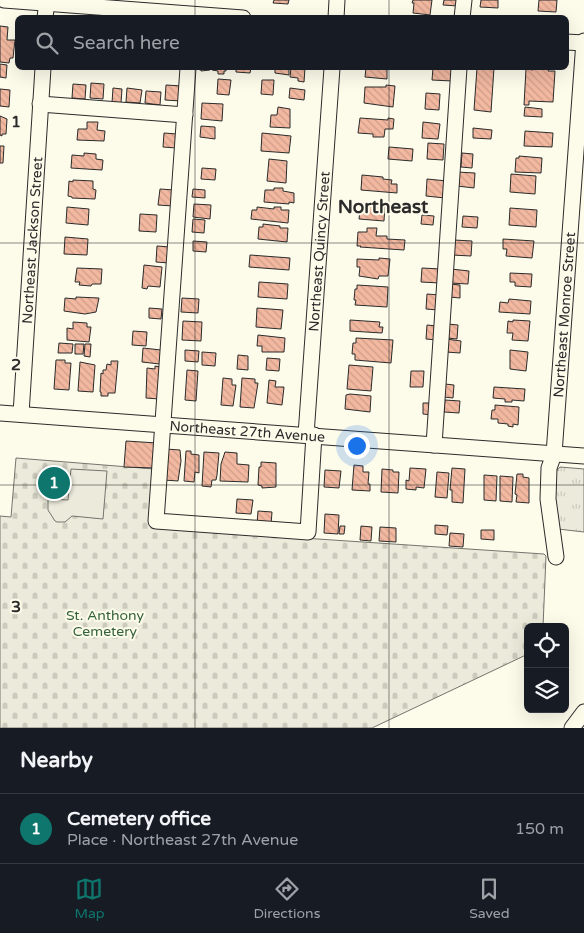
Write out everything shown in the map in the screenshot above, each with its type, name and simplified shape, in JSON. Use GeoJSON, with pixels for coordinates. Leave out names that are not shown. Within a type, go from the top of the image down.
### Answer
{"type":"FeatureCollection","features":[{"type":"Feature","properties":{"kind":"street"},"geometry":{"type":"LineString","coordinates":[[4,0],[46,7],[192,10],[224,15]]}},
{"type":"Feature","properties":{"kind":"street"},"geometry":{"type":"LineString","coordinates":[[336,15],[337,0]]}},
{"type":"Feature","properties":{"kind":"street"},"geometry":{"type":"LineString","coordinates":[[462,15],[464,0]]}},
{"type":"Feature","properties":{"kind":"street"},"geometry":{"type":"LineString","coordinates":[[569,42],[584,43]]}},
{"type":"Feature","properties":{"kind":"street","name":"Northeast Monroe Street"},"geometry":{"type":"LineString","coordinates":[[556,557],[548,499],[548,468],[554,454],[584,43]]}},
{"type":"Feature","properties":{"kind":"street","name":"Northeast Jackson Street"},"geometry":{"type":"LineString","coordinates":[[21,414],[42,70]]}},
{"type":"Feature","properties":{"kind":"street"},"geometry":{"type":"LineString","coordinates":[[163,425],[188,70]]}},
{"type":"Feature","properties":{"kind":"street","name":"Northeast Quincy Street"},"geometry":{"type":"LineString","coordinates":[[163,425],[156,521],[308,532],[310,435],[332,70]]}},
{"type":"Feature","properties":{"kind":"street"},"geometry":{"type":"LineString","coordinates":[[434,445],[459,70]]}},
{"type":"Feature","properties":{"kind":"street"},"geometry":{"type":"LineString","coordinates":[[40,104],[185,115]]}},
{"type":"Feature","properties":{"kind":"street","name":"Northeast 27th Avenue"},"geometry":{"type":"LineString","coordinates":[[0,413],[584,456]]}},
{"type":"Feature","properties":{"kind":"street"},"geometry":{"type":"LineString","coordinates":[[572,728],[584,712]]}},
{"type":"Feature","properties":{"kind":"green space","name":"St. Anthony Cemetery"},"geometry":{"type":"Polygon","coordinates":[[[16,458],[154,469],[151,528],[544,554],[546,556],[543,623],[524,623],[524,656],[372,728],[0,728],[0,516],[11,517],[16,458]]]}},
{"type":"Feature","properties":{"kind":"green space"},"geometry":{"type":"Polygon","coordinates":[[[560,467],[584,469],[584,532],[558,529],[554,474],[560,467]]]}},
{"type":"Feature","properties":{"kind":"shaded area"},"geometry":{"type":"Polygon","coordinates":[[[71,469],[107,471],[103,519],[72,516],[65,522],[55,521],[48,510],[48,499],[68,500],[71,469]]]}},
{"type":"Feature","properties":{"kind":"building"},"geometry":{"type":"Polygon","coordinates":[[[274,0],[289,0],[288,4],[273,3],[274,0]]]}},
{"type":"Feature","properties":{"kind":"building"},"geometry":{"type":"Polygon","coordinates":[[[413,0],[432,0],[430,15],[413,13],[413,0]]]}},
{"type":"Feature","properties":{"kind":"building"},"geometry":{"type":"Polygon","coordinates":[[[444,0],[458,0],[458,6],[443,5],[444,0]]]}},
{"type":"Feature","properties":{"kind":"building"},"geometry":{"type":"Polygon","coordinates":[[[481,0],[498,0],[498,8],[480,7],[481,0]]]}},
{"type":"Feature","properties":{"kind":"building"},"geometry":{"type":"Polygon","coordinates":[[[539,0],[557,0],[556,12],[538,11],[539,0]]]}},
{"type":"Feature","properties":{"kind":"building"},"geometry":{"type":"Polygon","coordinates":[[[0,26],[8,27],[7,40],[15,40],[13,58],[10,58],[9,63],[0,62],[0,26]]]}},
{"type":"Feature","properties":{"kind":"building"},"geometry":{"type":"Polygon","coordinates":[[[0,64],[7,65],[6,78],[0,77],[0,64]]]}},
{"type":"Feature","properties":{"kind":"building"},"geometry":{"type":"Polygon","coordinates":[[[212,70],[226,70],[224,74],[218,74],[218,71],[212,70]]]}},
{"type":"Feature","properties":{"kind":"building"},"geometry":{"type":"Polygon","coordinates":[[[236,70],[251,70],[250,73],[236,72],[236,70]]]}},
{"type":"Feature","properties":{"kind":"building"},"geometry":{"type":"Polygon","coordinates":[[[275,70],[289,70],[289,75],[275,73],[275,70]]]}},
{"type":"Feature","properties":{"kind":"building"},"geometry":{"type":"Polygon","coordinates":[[[291,70],[305,70],[304,82],[298,81],[298,78],[290,77],[291,70]]]}},
{"type":"Feature","properties":{"kind":"building"},"geometry":{"type":"Polygon","coordinates":[[[366,70],[387,70],[387,79],[365,77],[366,70]]]}},
{"type":"Feature","properties":{"kind":"building"},"geometry":{"type":"Polygon","coordinates":[[[433,70],[452,70],[452,81],[432,80],[433,70]]]}},
{"type":"Feature","properties":{"kind":"building"},"geometry":{"type":"Polygon","coordinates":[[[477,70],[494,70],[491,112],[474,110],[477,70]]]}},
{"type":"Feature","properties":{"kind":"building"},"geometry":{"type":"Polygon","coordinates":[[[526,70],[555,71],[553,102],[529,101],[529,105],[524,105],[526,70]]]}},
{"type":"Feature","properties":{"kind":"building"},"geometry":{"type":"Polygon","coordinates":[[[218,79],[231,80],[229,95],[217,94],[218,79]]]}},
{"type":"Feature","properties":{"kind":"building"},"geometry":{"type":"Polygon","coordinates":[[[262,80],[274,80],[273,95],[261,94],[262,80]]]}},
{"type":"Feature","properties":{"kind":"building"},"geometry":{"type":"Polygon","coordinates":[[[91,83],[104,84],[103,99],[90,98],[91,83]]]}},
{"type":"Feature","properties":{"kind":"building"},"geometry":{"type":"Polygon","coordinates":[[[73,84],[86,85],[85,99],[72,98],[73,84]]]}},
{"type":"Feature","properties":{"kind":"building"},"geometry":{"type":"Polygon","coordinates":[[[166,85],[182,86],[181,101],[165,100],[166,85]]]}},
{"type":"Feature","properties":{"kind":"building"},"geometry":{"type":"Polygon","coordinates":[[[386,85],[395,86],[393,107],[364,103],[365,87],[386,87],[386,85]]]}},
{"type":"Feature","properties":{"kind":"building"},"geometry":{"type":"Polygon","coordinates":[[[113,88],[122,89],[121,103],[112,103],[113,88]]]}},
{"type":"Feature","properties":{"kind":"building"},"geometry":{"type":"Polygon","coordinates":[[[127,88],[142,90],[140,103],[126,102],[127,88]]]}},
{"type":"Feature","properties":{"kind":"building"},"geometry":{"type":"Polygon","coordinates":[[[290,88],[305,90],[304,100],[289,98],[290,88]]]}},
{"type":"Feature","properties":{"kind":"building"},"geometry":{"type":"Polygon","coordinates":[[[0,89],[10,90],[9,107],[0,106],[0,89]]]}},
{"type":"Feature","properties":{"kind":"building"},"geometry":{"type":"Polygon","coordinates":[[[146,91],[161,92],[160,105],[145,103],[146,91]]]}},
{"type":"Feature","properties":{"kind":"building"},"geometry":{"type":"Polygon","coordinates":[[[426,93],[440,94],[439,110],[425,109],[426,93]]]}},
{"type":"Feature","properties":{"kind":"building"},"geometry":{"type":"Polygon","coordinates":[[[202,103],[223,104],[222,121],[201,119],[202,103]]]}},
{"type":"Feature","properties":{"kind":"building"},"geometry":{"type":"Polygon","coordinates":[[[278,107],[290,109],[290,128],[270,127],[271,115],[277,115],[278,107]]]}},
{"type":"Feature","properties":{"kind":"building"},"geometry":{"type":"Polygon","coordinates":[[[525,107],[542,109],[542,117],[524,116],[525,107]]]}},
{"type":"Feature","properties":{"kind":"building"},"geometry":{"type":"Polygon","coordinates":[[[0,116],[7,119],[6,134],[2,134],[2,136],[0,135],[0,116]]]}},
{"type":"Feature","properties":{"kind":"building"},"geometry":{"type":"Polygon","coordinates":[[[360,118],[394,119],[393,129],[385,129],[384,137],[373,137],[373,134],[358,133],[360,118]]]}},
{"type":"Feature","properties":{"kind":"building"},"geometry":{"type":"Polygon","coordinates":[[[87,122],[98,122],[97,130],[105,131],[104,141],[77,140],[78,129],[87,129],[87,122]]]}},
{"type":"Feature","properties":{"kind":"building"},"geometry":{"type":"Polygon","coordinates":[[[423,122],[440,124],[438,139],[422,138],[423,122]]]}},
{"type":"Feature","properties":{"kind":"building"},"geometry":{"type":"Polygon","coordinates":[[[201,126],[215,127],[215,139],[200,137],[201,126]]]}},
{"type":"Feature","properties":{"kind":"building"},"geometry":{"type":"Polygon","coordinates":[[[473,128],[492,130],[491,139],[473,138],[473,128]]]}},
{"type":"Feature","properties":{"kind":"building"},"geometry":{"type":"Polygon","coordinates":[[[525,131],[553,133],[552,147],[524,146],[525,131]]]}},
{"type":"Feature","properties":{"kind":"building"},"geometry":{"type":"Polygon","coordinates":[[[164,133],[177,134],[176,148],[163,147],[164,133]]]}},
{"type":"Feature","properties":{"kind":"building"},"geometry":{"type":"Polygon","coordinates":[[[262,133],[291,136],[289,153],[261,151],[262,133]]]}},
{"type":"Feature","properties":{"kind":"building"},"geometry":{"type":"Polygon","coordinates":[[[428,143],[444,144],[443,160],[427,159],[428,143]]]}},
{"type":"Feature","properties":{"kind":"building"},"geometry":{"type":"Polygon","coordinates":[[[0,146],[4,146],[3,163],[0,163],[0,146]]]}},
{"type":"Feature","properties":{"kind":"building"},"geometry":{"type":"Polygon","coordinates":[[[389,147],[413,149],[412,161],[388,159],[389,147]]]}},
{"type":"Feature","properties":{"kind":"building"},"geometry":{"type":"Polygon","coordinates":[[[84,153],[96,154],[96,159],[103,160],[102,170],[71,168],[72,155],[84,156],[84,153]]]}},
{"type":"Feature","properties":{"kind":"building"},"geometry":{"type":"Polygon","coordinates":[[[462,153],[473,154],[472,168],[461,167],[462,153]]]}},
{"type":"Feature","properties":{"kind":"building"},"geometry":{"type":"Polygon","coordinates":[[[519,156],[542,158],[541,173],[515,172],[516,158],[519,158],[519,156]]]}},
{"type":"Feature","properties":{"kind":"building"},"geometry":{"type":"Polygon","coordinates":[[[269,159],[287,161],[286,183],[267,181],[269,159]]]}},
{"type":"Feature","properties":{"kind":"building"},"geometry":{"type":"Polygon","coordinates":[[[202,168],[216,169],[215,180],[201,179],[202,168]]]}},
{"type":"Feature","properties":{"kind":"building"},"geometry":{"type":"Polygon","coordinates":[[[457,172],[475,173],[474,188],[457,186],[457,172]]]}},
{"type":"Feature","properties":{"kind":"building"},"geometry":{"type":"Polygon","coordinates":[[[511,174],[536,176],[535,194],[510,192],[511,174]]]}},
{"type":"Feature","properties":{"kind":"building"},"geometry":{"type":"Polygon","coordinates":[[[362,175],[392,180],[391,184],[397,184],[397,193],[361,190],[362,175]]]}},
{"type":"Feature","properties":{"kind":"building"},"geometry":{"type":"Polygon","coordinates":[[[427,179],[447,181],[445,198],[426,196],[427,179]]]}},
{"type":"Feature","properties":{"kind":"building"},"geometry":{"type":"Polygon","coordinates":[[[73,180],[93,181],[93,189],[96,190],[95,199],[72,198],[68,196],[69,181],[73,182],[73,180]]]}},
{"type":"Feature","properties":{"kind":"building"},"geometry":{"type":"Polygon","coordinates":[[[274,188],[283,188],[283,191],[294,193],[294,203],[264,202],[265,190],[274,190],[274,188]]]}},
{"type":"Feature","properties":{"kind":"building"},"geometry":{"type":"Polygon","coordinates":[[[160,189],[174,190],[173,206],[158,205],[160,189]]]}},
{"type":"Feature","properties":{"kind":"building"},"geometry":{"type":"Polygon","coordinates":[[[193,189],[205,190],[205,198],[192,197],[193,189]]]}},
{"type":"Feature","properties":{"kind":"building"},"geometry":{"type":"Polygon","coordinates":[[[361,203],[385,205],[384,221],[359,219],[361,203]]]}},
{"type":"Feature","properties":{"kind":"building"},"geometry":{"type":"Polygon","coordinates":[[[194,204],[211,205],[210,219],[193,217],[194,204]]]}},
{"type":"Feature","properties":{"kind":"building"},"geometry":{"type":"Polygon","coordinates":[[[67,207],[89,209],[88,225],[66,223],[67,207]]]}},
{"type":"Feature","properties":{"kind":"building"},"geometry":{"type":"Polygon","coordinates":[[[257,207],[274,209],[274,207],[281,207],[281,210],[289,210],[288,223],[251,219],[252,210],[257,210],[257,207]]]}},
{"type":"Feature","properties":{"kind":"building"},"geometry":{"type":"Polygon","coordinates":[[[510,208],[537,210],[536,227],[509,225],[510,208]]]}},
{"type":"Feature","properties":{"kind":"building"},"geometry":{"type":"Polygon","coordinates":[[[140,214],[157,215],[156,232],[139,231],[140,214]]]}},
{"type":"Feature","properties":{"kind":"building"},"geometry":{"type":"Polygon","coordinates":[[[422,215],[434,216],[433,225],[421,224],[422,215]]]}},
{"type":"Feature","properties":{"kind":"building"},"geometry":{"type":"Polygon","coordinates":[[[463,216],[478,217],[477,228],[462,227],[463,216]]]}},
{"type":"Feature","properties":{"kind":"building"},"geometry":{"type":"Polygon","coordinates":[[[193,219],[205,220],[204,233],[192,232],[193,219]]]}},
{"type":"Feature","properties":{"kind":"building"},"geometry":{"type":"Polygon","coordinates":[[[263,224],[288,228],[287,242],[258,239],[259,227],[263,227],[263,224]]]}},
{"type":"Feature","properties":{"kind":"building"},"geometry":{"type":"Polygon","coordinates":[[[367,228],[377,228],[376,236],[387,236],[387,239],[405,240],[404,250],[357,246],[358,232],[367,232],[367,228]]]}},
{"type":"Feature","properties":{"kind":"building"},"geometry":{"type":"Polygon","coordinates":[[[65,237],[88,239],[87,255],[64,254],[65,237]]]}},
{"type":"Feature","properties":{"kind":"building"},"geometry":{"type":"Polygon","coordinates":[[[503,239],[534,241],[532,258],[506,256],[507,249],[503,249],[503,239]]]}},
{"type":"Feature","properties":{"kind":"building"},"geometry":{"type":"Polygon","coordinates":[[[454,240],[472,241],[471,256],[452,255],[454,240]]]}},
{"type":"Feature","properties":{"kind":"building"},"geometry":{"type":"Polygon","coordinates":[[[193,241],[207,242],[206,252],[193,251],[193,241]]]}},
{"type":"Feature","properties":{"kind":"building"},"geometry":{"type":"Polygon","coordinates":[[[157,246],[170,247],[169,263],[156,262],[157,246]]]}},
{"type":"Feature","properties":{"kind":"building"},"geometry":{"type":"Polygon","coordinates":[[[250,255],[290,258],[289,270],[249,267],[250,255]]]}},
{"type":"Feature","properties":{"kind":"building"},"geometry":{"type":"Polygon","coordinates":[[[379,258],[390,259],[388,276],[379,276],[378,279],[359,276],[360,267],[357,267],[357,259],[379,260],[379,258]]]}},
{"type":"Feature","properties":{"kind":"building"},"geometry":{"type":"Polygon","coordinates":[[[144,265],[162,267],[160,287],[148,286],[147,289],[142,288],[144,265]]]}},
{"type":"Feature","properties":{"kind":"building"},"geometry":{"type":"Polygon","coordinates":[[[77,268],[102,269],[101,284],[92,284],[91,286],[79,285],[80,282],[75,282],[77,268]]]}},
{"type":"Feature","properties":{"kind":"building"},"geometry":{"type":"Polygon","coordinates":[[[422,268],[441,269],[440,283],[421,282],[422,268]]]}},
{"type":"Feature","properties":{"kind":"building"},"geometry":{"type":"Polygon","coordinates":[[[451,269],[469,271],[468,284],[450,283],[451,269]]]}},
{"type":"Feature","properties":{"kind":"building"},"geometry":{"type":"Polygon","coordinates":[[[510,273],[532,274],[531,287],[515,286],[515,282],[510,282],[510,273]]]}},
{"type":"Feature","properties":{"kind":"building"},"geometry":{"type":"Polygon","coordinates":[[[259,282],[288,284],[287,299],[258,297],[259,282]]]}},
{"type":"Feature","properties":{"kind":"building"},"geometry":{"type":"Polygon","coordinates":[[[450,284],[460,285],[460,298],[449,297],[450,284]]]}},
{"type":"Feature","properties":{"kind":"building"},"geometry":{"type":"Polygon","coordinates":[[[357,285],[388,287],[387,307],[355,305],[355,289],[357,289],[357,285]]]}},
{"type":"Feature","properties":{"kind":"building"},"geometry":{"type":"Polygon","coordinates":[[[427,294],[439,295],[438,310],[426,309],[427,294]]]}},
{"type":"Feature","properties":{"kind":"building"},"geometry":{"type":"Polygon","coordinates":[[[76,297],[99,298],[96,312],[85,314],[64,311],[65,298],[76,299],[76,297]]]}},
{"type":"Feature","properties":{"kind":"building"},"geometry":{"type":"Polygon","coordinates":[[[182,298],[199,299],[198,313],[181,312],[182,298]]]}},
{"type":"Feature","properties":{"kind":"building"},"geometry":{"type":"Polygon","coordinates":[[[509,299],[531,301],[530,314],[499,312],[500,302],[508,303],[509,299]]]}},
{"type":"Feature","properties":{"kind":"building"},"geometry":{"type":"Polygon","coordinates":[[[149,308],[162,309],[161,319],[149,318],[149,308]]]}},
{"type":"Feature","properties":{"kind":"building"},"geometry":{"type":"Polygon","coordinates":[[[257,308],[283,310],[281,329],[256,327],[257,308]]]}},
{"type":"Feature","properties":{"kind":"building"},"geometry":{"type":"Polygon","coordinates":[[[350,320],[380,322],[379,327],[383,327],[382,333],[350,331],[350,320]]]}},
{"type":"Feature","properties":{"kind":"building"},"geometry":{"type":"Polygon","coordinates":[[[513,320],[530,321],[528,341],[512,340],[513,333],[507,333],[508,321],[513,322],[513,320]]]}},
{"type":"Feature","properties":{"kind":"building"},"geometry":{"type":"Polygon","coordinates":[[[183,321],[202,322],[201,341],[182,340],[183,321]]]}},
{"type":"Feature","properties":{"kind":"building"},"geometry":{"type":"Polygon","coordinates":[[[73,322],[87,323],[87,327],[91,327],[89,342],[67,340],[67,328],[73,329],[73,322]]]}},
{"type":"Feature","properties":{"kind":"building"},"geometry":{"type":"Polygon","coordinates":[[[448,324],[458,325],[457,339],[447,338],[448,324]]]}},
{"type":"Feature","properties":{"kind":"building"},"geometry":{"type":"Polygon","coordinates":[[[427,325],[437,326],[437,340],[426,339],[427,325]]]}},
{"type":"Feature","properties":{"kind":"building"},"geometry":{"type":"Polygon","coordinates":[[[133,331],[147,332],[146,346],[132,345],[133,331]]]}},
{"type":"Feature","properties":{"kind":"building"},"geometry":{"type":"Polygon","coordinates":[[[258,335],[285,338],[284,352],[262,352],[262,346],[257,346],[258,335]]]}},
{"type":"Feature","properties":{"kind":"building"},"geometry":{"type":"Polygon","coordinates":[[[356,338],[393,340],[391,363],[355,360],[355,354],[352,354],[353,343],[356,343],[356,338]]]}},
{"type":"Feature","properties":{"kind":"building"},"geometry":{"type":"Polygon","coordinates":[[[446,339],[461,341],[460,353],[446,352],[446,339]]]}},
{"type":"Feature","properties":{"kind":"building"},"geometry":{"type":"Polygon","coordinates":[[[59,343],[73,344],[72,353],[58,353],[59,343]]]}},
{"type":"Feature","properties":{"kind":"building"},"geometry":{"type":"Polygon","coordinates":[[[75,344],[84,344],[83,354],[75,354],[75,344]]]}},
{"type":"Feature","properties":{"kind":"building"},"geometry":{"type":"Polygon","coordinates":[[[85,344],[91,344],[90,357],[84,356],[85,344]]]}},
{"type":"Feature","properties":{"kind":"building"},"geometry":{"type":"Polygon","coordinates":[[[143,348],[161,350],[160,364],[142,362],[143,348]]]}},
{"type":"Feature","properties":{"kind":"building"},"geometry":{"type":"Polygon","coordinates":[[[185,350],[199,351],[198,362],[185,361],[185,350]]]}},
{"type":"Feature","properties":{"kind":"building"},"geometry":{"type":"Polygon","coordinates":[[[510,350],[528,352],[526,371],[510,369],[510,350]]]}},
{"type":"Feature","properties":{"kind":"building"},"geometry":{"type":"Polygon","coordinates":[[[202,352],[216,353],[215,366],[202,365],[202,352]]]}},
{"type":"Feature","properties":{"kind":"building"},"geometry":{"type":"Polygon","coordinates":[[[238,355],[248,356],[248,370],[237,369],[238,355]]]}},
{"type":"Feature","properties":{"kind":"building"},"geometry":{"type":"Polygon","coordinates":[[[267,358],[280,359],[279,371],[266,370],[267,358]]]}},
{"type":"Feature","properties":{"kind":"building"},"geometry":{"type":"Polygon","coordinates":[[[56,360],[65,360],[65,363],[71,363],[69,390],[54,389],[56,360]]]}},
{"type":"Feature","properties":{"kind":"building"},"geometry":{"type":"Polygon","coordinates":[[[111,361],[118,361],[115,393],[101,396],[101,373],[103,374],[103,370],[106,370],[107,364],[111,365],[111,361]]]}},
{"type":"Feature","properties":{"kind":"building"},"geometry":{"type":"Polygon","coordinates":[[[80,362],[95,365],[93,392],[78,391],[80,362]]]}},
{"type":"Feature","properties":{"kind":"building"},"geometry":{"type":"Polygon","coordinates":[[[349,365],[373,367],[371,391],[347,389],[349,365]]]}},
{"type":"Feature","properties":{"kind":"building"},"geometry":{"type":"Polygon","coordinates":[[[155,366],[161,367],[159,399],[146,398],[147,368],[155,369],[155,366]]]}},
{"type":"Feature","properties":{"kind":"building"},"geometry":{"type":"Polygon","coordinates":[[[187,370],[198,371],[196,401],[185,400],[187,370]]]}},
{"type":"Feature","properties":{"kind":"building"},"geometry":{"type":"Polygon","coordinates":[[[411,371],[424,371],[423,387],[410,387],[411,371]]]}},
{"type":"Feature","properties":{"kind":"building"},"geometry":{"type":"Polygon","coordinates":[[[223,378],[232,379],[232,385],[236,385],[233,406],[221,405],[223,378]]]}},
{"type":"Feature","properties":{"kind":"building"},"geometry":{"type":"Polygon","coordinates":[[[242,378],[255,379],[255,383],[258,383],[254,408],[240,407],[242,378]]]}},
{"type":"Feature","properties":{"kind":"building"},"geometry":{"type":"Polygon","coordinates":[[[269,380],[276,381],[275,387],[284,387],[282,405],[267,403],[269,380]]]}},
{"type":"Feature","properties":{"kind":"building"},"geometry":{"type":"Polygon","coordinates":[[[445,384],[454,385],[453,398],[444,397],[445,384]]]}},
{"type":"Feature","properties":{"kind":"building"},"geometry":{"type":"Polygon","coordinates":[[[494,387],[525,389],[524,401],[512,400],[512,402],[505,402],[505,399],[493,398],[494,387]]]}},
{"type":"Feature","properties":{"kind":"building"},"geometry":{"type":"Polygon","coordinates":[[[346,395],[371,396],[370,412],[345,409],[346,395]]]}},
{"type":"Feature","properties":{"kind":"building"},"geometry":{"type":"Polygon","coordinates":[[[445,400],[460,401],[459,413],[444,412],[445,400]]]}},
{"type":"Feature","properties":{"kind":"building"},"geometry":{"type":"Polygon","coordinates":[[[423,403],[432,403],[432,415],[423,414],[423,403]]]}},
{"type":"Feature","properties":{"kind":"building"},"geometry":{"type":"Polygon","coordinates":[[[495,405],[519,407],[518,425],[508,426],[508,424],[498,423],[498,419],[491,419],[492,410],[495,410],[495,405]]]}},
{"type":"Feature","properties":{"kind":"building"},"geometry":{"type":"Polygon","coordinates":[[[126,441],[157,443],[155,468],[124,467],[126,441]]]}},
{"type":"Feature","properties":{"kind":"building"},"geometry":{"type":"Polygon","coordinates":[[[166,449],[180,450],[181,461],[178,481],[164,480],[166,449]]]}},
{"type":"Feature","properties":{"kind":"building"},"geometry":{"type":"Polygon","coordinates":[[[186,451],[199,455],[199,473],[195,472],[194,482],[184,481],[186,451]]]}},
{"type":"Feature","properties":{"kind":"building"},"geometry":{"type":"Polygon","coordinates":[[[204,452],[219,453],[216,480],[212,480],[211,487],[202,486],[204,452]]]}},
{"type":"Feature","properties":{"kind":"building"},"geometry":{"type":"Polygon","coordinates":[[[225,452],[237,453],[237,464],[249,465],[248,482],[220,481],[221,464],[225,452]]]}},
{"type":"Feature","properties":{"kind":"building"},"geometry":{"type":"Polygon","coordinates":[[[261,462],[276,463],[276,487],[262,488],[262,486],[258,485],[261,462]]]}},
{"type":"Feature","properties":{"kind":"building"},"geometry":{"type":"Polygon","coordinates":[[[354,465],[363,466],[363,472],[369,472],[368,484],[370,484],[370,491],[352,490],[354,465]]]}},
{"type":"Feature","properties":{"kind":"building"},"geometry":{"type":"Polygon","coordinates":[[[410,468],[426,469],[424,488],[416,487],[416,490],[406,489],[406,480],[409,481],[410,468]]]}},
{"type":"Feature","properties":{"kind":"building"},"geometry":{"type":"Polygon","coordinates":[[[452,468],[465,469],[463,503],[452,502],[452,490],[450,490],[452,468]]]}},
{"type":"Feature","properties":{"kind":"building"},"geometry":{"type":"Polygon","coordinates":[[[382,469],[399,472],[398,493],[381,492],[382,469]]]}},
{"type":"Feature","properties":{"kind":"building"},"geometry":{"type":"Polygon","coordinates":[[[325,470],[341,471],[339,488],[324,487],[325,470]]]}},
{"type":"Feature","properties":{"kind":"building"},"geometry":{"type":"Polygon","coordinates":[[[47,471],[62,472],[61,495],[46,495],[47,471]]]}},
{"type":"Feature","properties":{"kind":"building"},"geometry":{"type":"Polygon","coordinates":[[[437,472],[449,473],[447,498],[435,497],[437,472]]]}},
{"type":"Feature","properties":{"kind":"building"},"geometry":{"type":"Polygon","coordinates":[[[517,474],[523,474],[523,477],[529,478],[529,503],[516,502],[517,474]]]}},
{"type":"Feature","properties":{"kind":"building"},"geometry":{"type":"Polygon","coordinates":[[[484,475],[497,476],[496,501],[484,500],[484,475]]]}},
{"type":"Feature","properties":{"kind":"building"},"geometry":{"type":"Polygon","coordinates":[[[500,476],[513,477],[512,502],[500,501],[500,476]]]}},
{"type":"Feature","properties":{"kind":"building"},"geometry":{"type":"Polygon","coordinates":[[[237,499],[253,500],[251,514],[236,513],[237,499]]]}},
{"type":"Feature","properties":{"kind":"building"},"geometry":{"type":"Polygon","coordinates":[[[258,511],[272,512],[271,525],[257,524],[258,511]]]}},
{"type":"Feature","properties":{"kind":"building"},"geometry":{"type":"Polygon","coordinates":[[[325,514],[339,515],[338,534],[324,533],[325,514]]]}},
{"type":"Feature","properties":{"kind":"building"},"geometry":{"type":"Polygon","coordinates":[[[435,525],[448,526],[447,535],[435,534],[435,525]]]}},
{"type":"Feature","properties":{"kind":"building"},"geometry":{"type":"Polygon","coordinates":[[[340,526],[345,526],[344,534],[339,534],[340,526]]]}},
{"type":"Feature","properties":{"kind":"building"},"geometry":{"type":"Polygon","coordinates":[[[361,526],[372,527],[371,541],[360,540],[361,526]]]}},
{"type":"Feature","properties":{"kind":"building"},"geometry":{"type":"Polygon","coordinates":[[[380,527],[396,528],[396,542],[379,541],[380,527]]]}},
{"type":"Feature","properties":{"kind":"building"},"geometry":{"type":"Polygon","coordinates":[[[481,530],[494,530],[494,540],[481,539],[481,530]]]}},
{"type":"Feature","properties":{"kind":"building"},"geometry":{"type":"Polygon","coordinates":[[[450,533],[464,534],[463,547],[449,546],[450,533]]]}},
{"type":"Feature","properties":{"kind":"place","name":"Cemetery office"},"geometry":{"type":"Point","coordinates":[54,483]}},
{"type":"Feature","properties":{"kind":"district","name":"Northeast"},"geometry":{"type":"Point","coordinates":[383,207]}}]}
